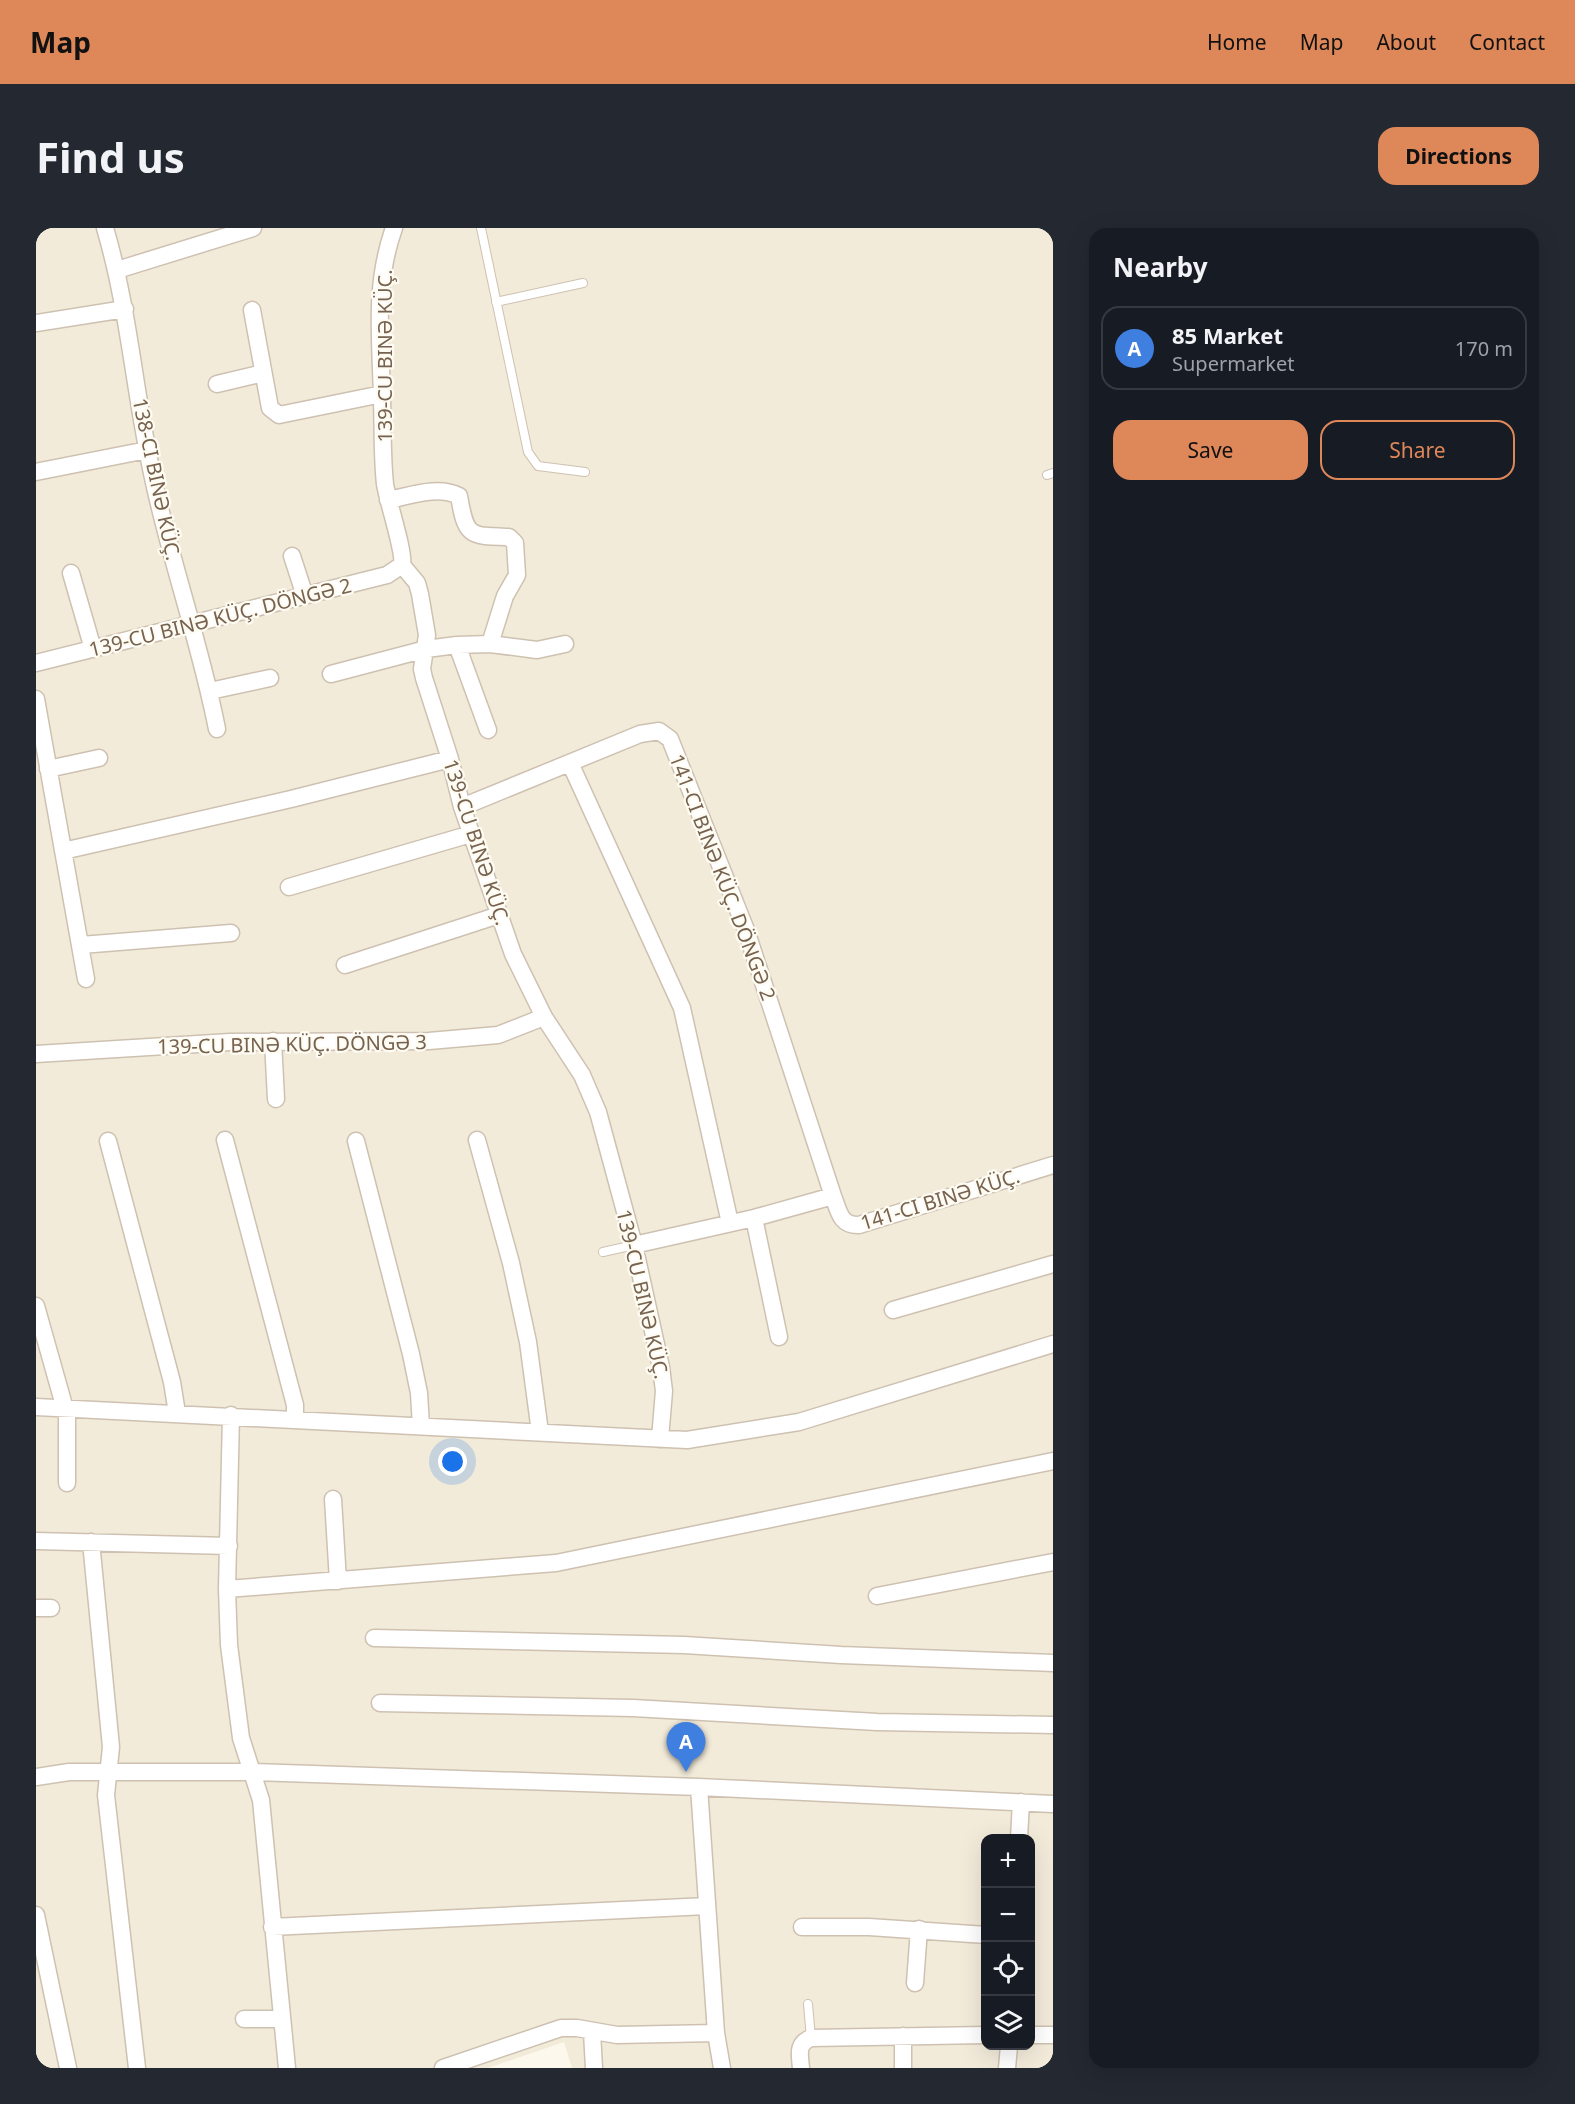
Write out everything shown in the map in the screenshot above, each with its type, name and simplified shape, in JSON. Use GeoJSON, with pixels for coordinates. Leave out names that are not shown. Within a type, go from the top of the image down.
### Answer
{"type":"FeatureCollection","features":[{"type":"Feature","properties":{"kind":"street","name":"138-CI BINƏ KÜÇ."},"geometry":{"type":"LineString","coordinates":[[105,228],[125,309],[154,487],[210,691],[217,729]]}},
{"type":"Feature","properties":{"kind":"street"},"geometry":{"type":"LineString","coordinates":[[117,270],[253,228]]}},
{"type":"Feature","properties":{"kind":"street","name":"139-CU BINƏ KÜÇ."},"geometry":{"type":"LineString","coordinates":[[394,228],[380,276],[382,394],[388,500],[403,554],[402,565],[417,583],[427,635],[422,669],[450,759],[462,807],[499,915],[523,976],[544,1017],[582,1075],[591,1094],[634,1245],[662,1367],[664,1391],[660,1439]]}},
{"type":"Feature","properties":{"kind":"street"},"geometry":{"type":"LineString","coordinates":[[36,323],[125,309]]}},
{"type":"Feature","properties":{"kind":"street"},"geometry":{"type":"LineString","coordinates":[[252,310],[270,408],[279,415],[382,394]]}},
{"type":"Feature","properties":{"kind":"street"},"geometry":{"type":"LineString","coordinates":[[216,384],[263,373]]}},
{"type":"Feature","properties":{"kind":"street"},"geometry":{"type":"LineString","coordinates":[[36,472],[147,450]]}},
{"type":"Feature","properties":{"kind":"street"},"geometry":{"type":"LineString","coordinates":[[388,500],[449,491],[459,496],[463,523],[469,532],[477,536],[509,537],[515,543],[517,575],[506,596],[490,644]]}},
{"type":"Feature","properties":{"kind":"street"},"geometry":{"type":"LineString","coordinates":[[292,556],[305,596]]}},
{"type":"Feature","properties":{"kind":"street","name":"139-CU BINƏ KÜÇ. DÖNGƏ 2"},"geometry":{"type":"LineString","coordinates":[[36,663],[305,596],[387,574],[402,565]]}},
{"type":"Feature","properties":{"kind":"street"},"geometry":{"type":"LineString","coordinates":[[71,573],[93,649]]}},
{"type":"Feature","properties":{"kind":"street"},"geometry":{"type":"LineString","coordinates":[[331,674],[426,649],[457,645],[490,644],[537,650],[565,644]]}},
{"type":"Feature","properties":{"kind":"street"},"geometry":{"type":"LineString","coordinates":[[457,645],[488,729]]}},
{"type":"Feature","properties":{"kind":"street"},"geometry":{"type":"LineString","coordinates":[[210,691],[270,678]]}},
{"type":"Feature","properties":{"kind":"street"},"geometry":{"type":"LineString","coordinates":[[36,699],[86,979]]}},
{"type":"Feature","properties":{"kind":"street","name":"141-CI BINƏ KÜÇ. DÖNGƏ 2"},"geometry":{"type":"LineString","coordinates":[[462,807],[640,734],[659,731],[670,739],[746,930],[833,1196]]}},
{"type":"Feature","properties":{"kind":"street"},"geometry":{"type":"LineString","coordinates":[[48,769],[99,758]]}},
{"type":"Feature","properties":{"kind":"street"},"geometry":{"type":"LineString","coordinates":[[63,851],[291,799],[450,759]]}},
{"type":"Feature","properties":{"kind":"street"},"geometry":{"type":"LineString","coordinates":[[570,763],[682,1008],[730,1223]]}},
{"type":"Feature","properties":{"kind":"street"},"geometry":{"type":"LineString","coordinates":[[289,887],[471,834]]}},
{"type":"Feature","properties":{"kind":"street"},"geometry":{"type":"LineString","coordinates":[[345,964],[499,915]]}},
{"type":"Feature","properties":{"kind":"street"},"geometry":{"type":"LineString","coordinates":[[81,945],[231,933]]}},
{"type":"Feature","properties":{"kind":"street","name":"139-CU BINƏ KÜÇ. DÖNGƏ 3"},"geometry":{"type":"LineString","coordinates":[[36,1054],[273,1041],[393,1042],[479,1037],[515,1030],[544,1017]]}},
{"type":"Feature","properties":{"kind":"street"},"geometry":{"type":"LineString","coordinates":[[273,1041],[276,1099]]}},
{"type":"Feature","properties":{"kind":"street"},"geometry":{"type":"LineString","coordinates":[[225,1140],[295,1405],[295,1418]]}},
{"type":"Feature","properties":{"kind":"street"},"geometry":{"type":"LineString","coordinates":[[477,1140],[511,1263],[528,1342],[540,1432]]}},
{"type":"Feature","properties":{"kind":"street"},"geometry":{"type":"LineString","coordinates":[[108,1141],[172,1382],[177,1413]]}},
{"type":"Feature","properties":{"kind":"street"},"geometry":{"type":"LineString","coordinates":[[356,1141],[411,1354],[419,1393],[421,1426]]}},
{"type":"Feature","properties":{"kind":"street","name":"141-CI BINƏ KÜÇ."},"geometry":{"type":"LineString","coordinates":[[634,1245],[754,1218],[833,1196],[841,1219],[851,1225],[859,1225],[1053,1165]]}},
{"type":"Feature","properties":{"kind":"street"},"geometry":{"type":"LineString","coordinates":[[754,1218],[779,1337]]}},
{"type":"Feature","properties":{"kind":"street"},"geometry":{"type":"LineString","coordinates":[[893,1310],[1053,1264]]}},
{"type":"Feature","properties":{"kind":"street"},"geometry":{"type":"LineString","coordinates":[[36,1306],[68,1423],[68,1483]]}},
{"type":"Feature","properties":{"kind":"street"},"geometry":{"type":"LineString","coordinates":[[36,1407],[295,1418],[660,1439],[712,1438],[799,1422],[1053,1344]]}},
{"type":"Feature","properties":{"kind":"street"},"geometry":{"type":"LineString","coordinates":[[231,1415],[230,1546],[227,1589],[232,1678],[242,1738],[261,1800],[287,2068]]}},
{"type":"Feature","properties":{"kind":"street"},"geometry":{"type":"LineString","coordinates":[[227,1589],[338,1581],[389,1574],[556,1563],[1053,1461]]}},
{"type":"Feature","properties":{"kind":"street"},"geometry":{"type":"LineString","coordinates":[[333,1499],[338,1581]]}},
{"type":"Feature","properties":{"kind":"street"},"geometry":{"type":"LineString","coordinates":[[36,1541],[230,1546]]}},
{"type":"Feature","properties":{"kind":"street"},"geometry":{"type":"LineString","coordinates":[[91,1542],[111,1747],[106,1795],[138,2068]]}},
{"type":"Feature","properties":{"kind":"street"},"geometry":{"type":"LineString","coordinates":[[877,1596],[1053,1562]]}},
{"type":"Feature","properties":{"kind":"street"},"geometry":{"type":"LineString","coordinates":[[374,1638],[684,1645],[842,1655],[1053,1663]]}},
{"type":"Feature","properties":{"kind":"street"},"geometry":{"type":"LineString","coordinates":[[380,1703],[633,1708],[877,1722],[1053,1725]]}},
{"type":"Feature","properties":{"kind":"street"},"geometry":{"type":"LineString","coordinates":[[36,1777],[69,1772],[251,1772],[699,1787],[1053,1804]]}},
{"type":"Feature","properties":{"kind":"street"},"geometry":{"type":"LineString","coordinates":[[699,1787],[716,2033],[722,2068]]}},
{"type":"Feature","properties":{"kind":"street"},"geometry":{"type":"LineString","coordinates":[[1019,1834],[1021,1802]]}},
{"type":"Feature","properties":{"kind":"street"},"geometry":{"type":"LineString","coordinates":[[272,1927],[707,1906]]}},
{"type":"Feature","properties":{"kind":"street"},"geometry":{"type":"LineString","coordinates":[[36,1915],[68,2068]]}},
{"type":"Feature","properties":{"kind":"street"},"geometry":{"type":"LineString","coordinates":[[802,1926],[919,1929],[981,1935]]}},
{"type":"Feature","properties":{"kind":"street"},"geometry":{"type":"LineString","coordinates":[[915,1983],[919,1929]]}},
{"type":"Feature","properties":{"kind":"street"},"geometry":{"type":"LineString","coordinates":[[244,2019],[281,2019]]}},
{"type":"Feature","properties":{"kind":"street"},"geometry":{"type":"LineString","coordinates":[[443,2068],[561,2028],[577,2028],[617,2035],[716,2033]]}},
{"type":"Feature","properties":{"kind":"street"},"geometry":{"type":"LineString","coordinates":[[592,2032],[594,2068]]}},
{"type":"Feature","properties":{"kind":"street"},"geometry":{"type":"LineString","coordinates":[[801,2068],[800,2048],[803,2041],[811,2038],[981,2035]]}},
{"type":"Feature","properties":{"kind":"street"},"geometry":{"type":"LineString","coordinates":[[1035,2035],[1053,2035]]}},
{"type":"Feature","properties":{"kind":"street"},"geometry":{"type":"LineString","coordinates":[[903,2036],[903,2068]]}},
{"type":"Feature","properties":{"kind":"street"},"geometry":{"type":"LineString","coordinates":[[1007,2068],[1009,2050]]}},
{"type":"Feature","properties":{"kind":"lane"},"geometry":{"type":"LineString","coordinates":[[481,228],[528,452],[538,466],[585,472]]}},
{"type":"Feature","properties":{"kind":"lane"},"geometry":{"type":"LineString","coordinates":[[496,302],[583,283]]}},
{"type":"Feature","properties":{"kind":"lane"},"geometry":{"type":"LineString","coordinates":[[603,1252],[634,1245]]}},
{"type":"Feature","properties":{"kind":"lane"},"geometry":{"type":"LineString","coordinates":[[808,2004],[811,2038]]}},
{"type":"Feature","properties":{"kind":"shaded area"},"geometry":{"type":"Polygon","coordinates":[[[36,228],[1053,228],[1053,2068],[572,2068],[564,2042],[488,2068],[36,2068],[36,228]]]}},
{"type":"Feature","properties":{"kind":"place","name":"85 Market"},"geometry":{"type":"Point","coordinates":[686,1772]}}]}
